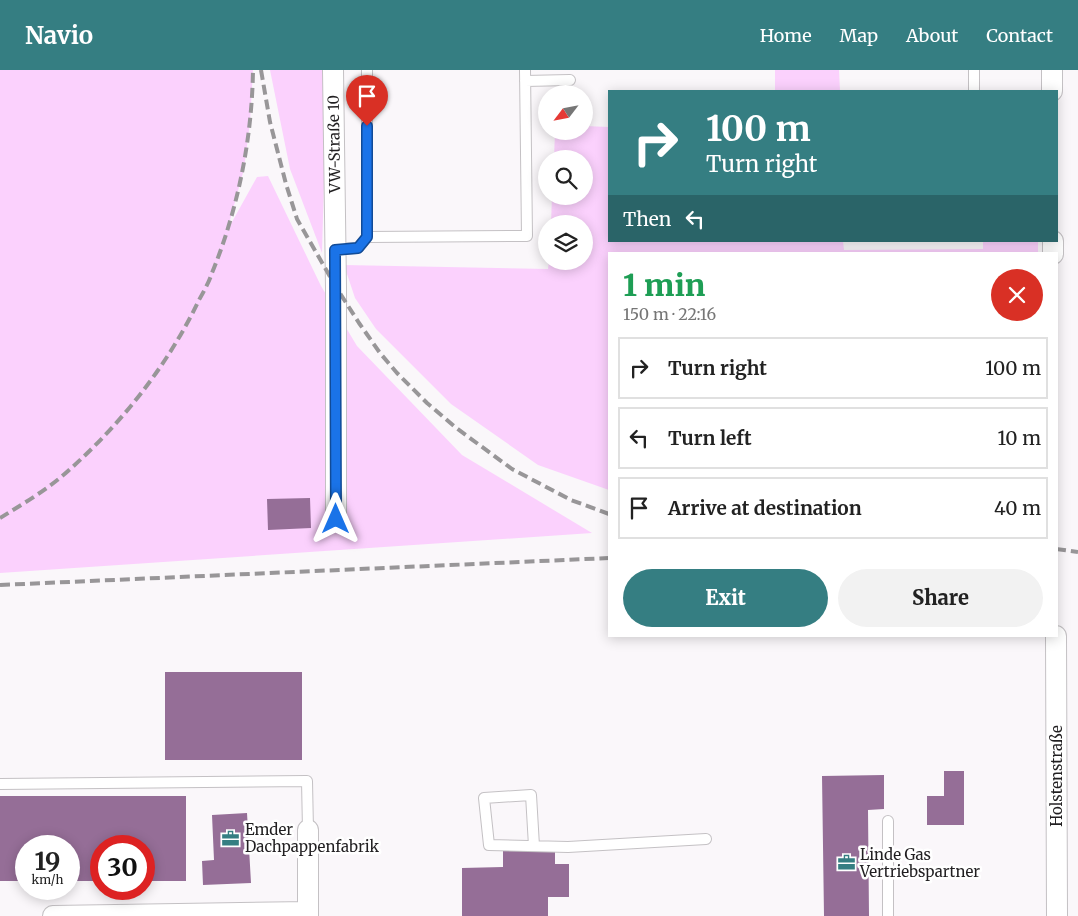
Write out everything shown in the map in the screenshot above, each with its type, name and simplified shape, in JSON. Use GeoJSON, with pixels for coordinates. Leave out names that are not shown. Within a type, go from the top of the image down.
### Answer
{"type":"FeatureCollection","features":[{"type":"Feature","properties":{"kind":"street","name":"VW-Straße 10"},"geometry":{"type":"LineString","coordinates":[[333,70],[336,519]]}},
{"type":"Feature","properties":{"kind":"street"},"geometry":{"type":"LineString","coordinates":[[1052,70],[1052,90]]}},
{"type":"Feature","properties":{"kind":"street","name":"Holstenstraße"},"geometry":{"type":"LineString","coordinates":[[1056,637],[1058,916]]}},
{"type":"Feature","properties":{"kind":"street"},"geometry":{"type":"LineString","coordinates":[[53,916],[308,914],[308,830]]}},
{"type":"Feature","properties":{"kind":"lane"},"geometry":{"type":"LineString","coordinates":[[335,250],[358,248],[367,237],[367,70]]}},
{"type":"Feature","properties":{"kind":"lane"},"geometry":{"type":"LineString","coordinates":[[974,70],[974,90]]}},
{"type":"Feature","properties":{"kind":"lane"},"geometry":{"type":"LineString","coordinates":[[367,237],[526,236],[525,75],[570,80]]}},
{"type":"Feature","properties":{"kind":"lane"},"geometry":{"type":"LineString","coordinates":[[0,784],[307,781],[308,830]]}},
{"type":"Feature","properties":{"kind":"lane"},"geometry":{"type":"LineString","coordinates":[[534,846],[532,796],[484,798],[489,845],[568,847],[706,839]]}},
{"type":"Feature","properties":{"kind":"lane"},"geometry":{"type":"LineString","coordinates":[[888,821],[888,916]]}},
{"type":"Feature","properties":{"kind":"shaded area"},"geometry":{"type":"Polygon","coordinates":[[[0,70],[253,70],[250,122],[244,169],[227,231],[257,177],[268,176],[321,286],[357,346],[462,455],[592,533],[0,573],[0,70]]]}},
{"type":"Feature","properties":{"kind":"shaded area"},"geometry":{"type":"Polygon","coordinates":[[[270,70],[327,70],[322,253],[290,169],[270,70]]]}},
{"type":"Feature","properties":{"kind":"shaded area"},"geometry":{"type":"Polygon","coordinates":[[[775,70],[839,70],[840,90],[775,90],[775,70]]]}},
{"type":"Feature","properties":{"kind":"shaded area"},"geometry":{"type":"Polygon","coordinates":[[[593,126],[608,127],[608,242],[843,242],[844,250],[983,249],[983,242],[1038,242],[1038,252],[608,252],[608,490],[538,465],[451,404],[376,329],[355,298],[344,265],[593,270],[593,215],[551,215],[552,205],[593,205],[593,150],[554,150],[555,140],[593,140],[593,126]]]}},
{"type":"Feature","properties":{"kind":"building"},"geometry":{"type":"Polygon","coordinates":[[[310,498],[311,528],[268,530],[267,499],[310,498]]]}},
{"type":"Feature","properties":{"kind":"building"},"geometry":{"type":"Polygon","coordinates":[[[165,672],[302,672],[302,760],[165,760],[165,672]]]}},
{"type":"Feature","properties":{"kind":"building"},"geometry":{"type":"Polygon","coordinates":[[[944,771],[964,771],[964,825],[927,825],[927,796],[944,796],[944,771]]]}},
{"type":"Feature","properties":{"kind":"building","name":"Linde Gas Vertriebspartner"},"geometry":{"type":"Polygon","coordinates":[[[884,775],[884,809],[868,810],[869,916],[824,916],[822,776],[884,775]]]}},
{"type":"Feature","properties":{"kind":"building"},"geometry":{"type":"Polygon","coordinates":[[[0,796],[186,796],[186,881],[155,881],[155,835],[90,835],[90,881],[80,881],[80,835],[15,835],[15,881],[0,881],[0,796]]]}},
{"type":"Feature","properties":{"kind":"building","name":"Emder Dachpappenfabrik"},"geometry":{"type":"Polygon","coordinates":[[[247,813],[251,883],[203,885],[202,861],[214,860],[212,815],[247,813]]]}},
{"type":"Feature","properties":{"kind":"building"},"geometry":{"type":"Polygon","coordinates":[[[503,849],[555,849],[555,864],[569,864],[569,897],[548,897],[548,916],[462,916],[462,868],[503,867],[503,849]]]}},
{"type":"Feature","properties":{"kind":"railway"},"geometry":{"type":"LineString","coordinates":[[0,518],[60,478],[88,453],[142,392],[187,324],[211,276],[236,199],[250,122],[253,70]]}},
{"type":"Feature","properties":{"kind":"railway"},"geometry":{"type":"LineString","coordinates":[[261,70],[270,122],[297,219],[336,287],[380,353],[427,403],[455,427],[512,469],[571,500],[608,514]]}},
{"type":"Feature","properties":{"kind":"railway"},"geometry":{"type":"LineString","coordinates":[[1058,549],[1078,552]]}},
{"type":"Feature","properties":{"kind":"railway"},"geometry":{"type":"LineString","coordinates":[[0,585],[608,558]]}},
{"type":"Feature","properties":{"kind":"place","name":"Emder Dachpappenfabrik"},"geometry":{"type":"Point","coordinates":[231,838]}},
{"type":"Feature","properties":{"kind":"place","name":"Linde Gas Vertriebspartner"},"geometry":{"type":"Point","coordinates":[846,863]}},
{"type":"Feature","properties":{"kind":"route"},"geometry":{"type":"LineString","coordinates":[[336,519],[335,250],[358,248],[367,237],[367,126]]}}]}
